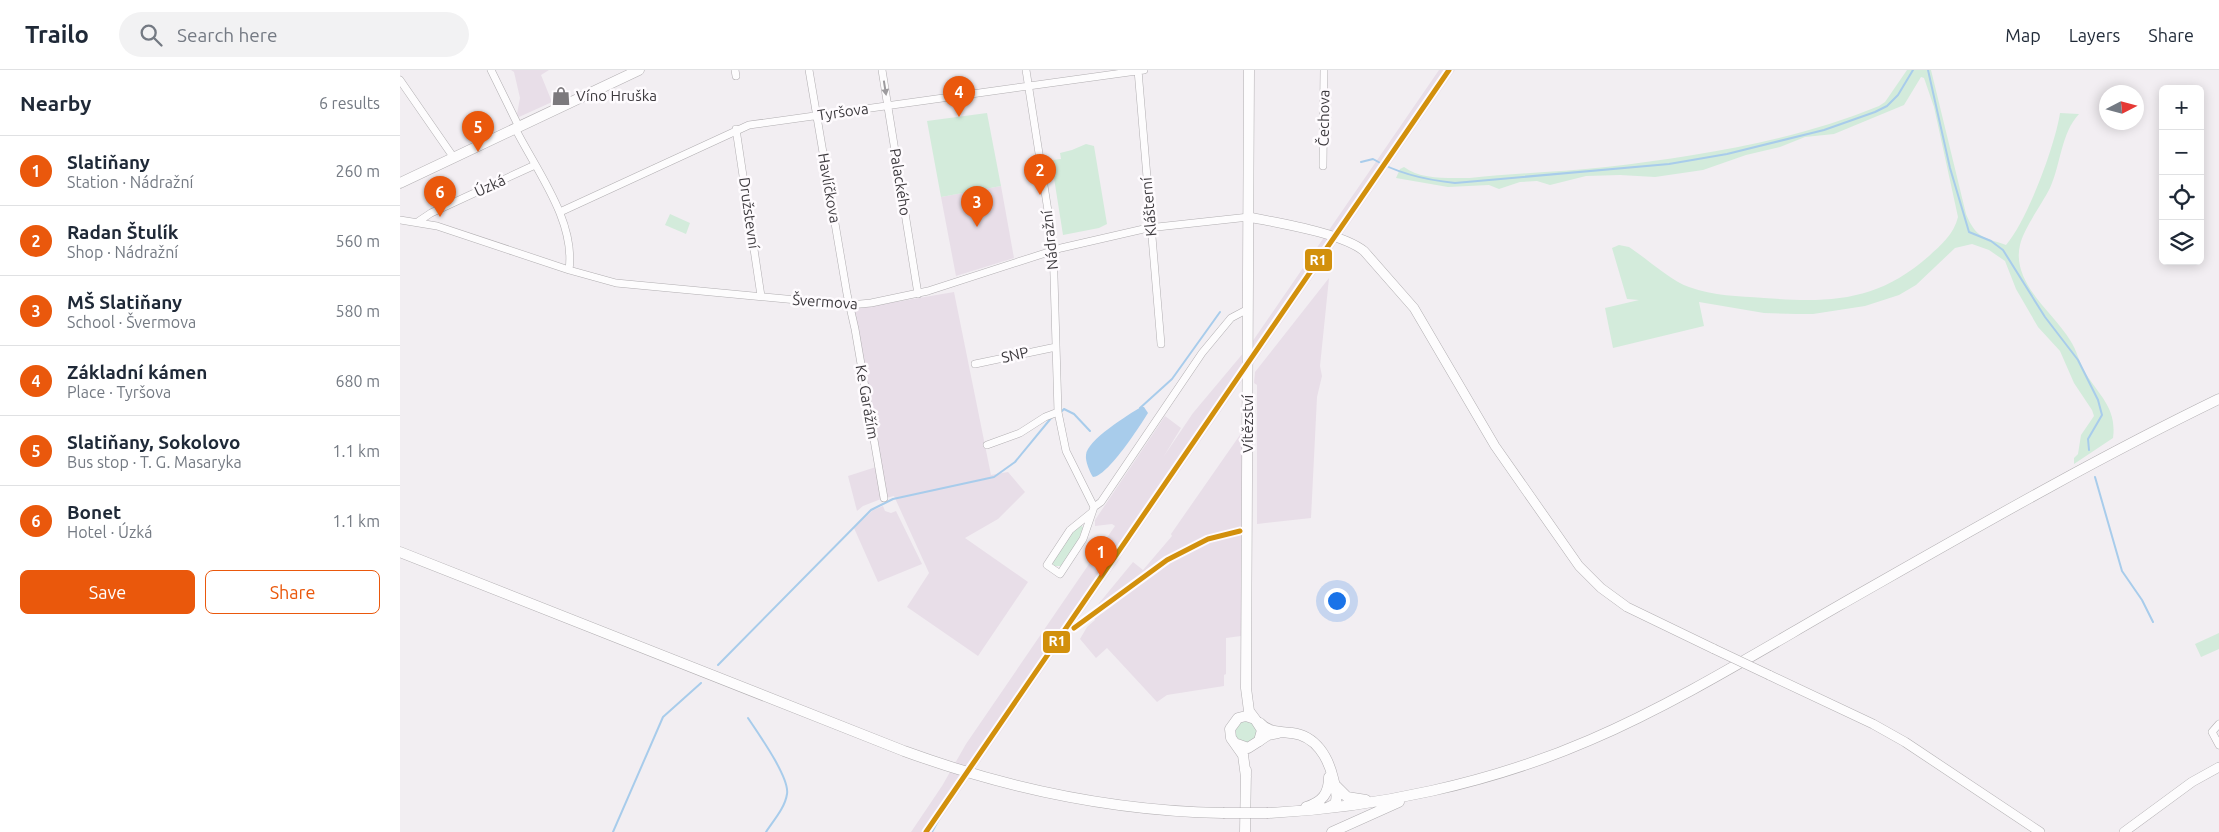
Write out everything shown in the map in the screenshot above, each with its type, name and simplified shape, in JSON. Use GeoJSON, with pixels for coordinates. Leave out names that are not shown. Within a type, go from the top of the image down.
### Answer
{"type":"FeatureCollection","features":[{"type":"Feature","properties":{"kind":"main road"},"geometry":{"type":"LineString","coordinates":[[400,183],[639,70]]}},
{"type":"Feature","properties":{"kind":"main road","name":"Vítězství"},"geometry":{"type":"LineString","coordinates":[[1246,688],[1250,70]]}},
{"type":"Feature","properties":{"kind":"main road"},"geometry":{"type":"LineString","coordinates":[[400,552],[927,760],[999,782],[1100,804],[1156,810],[1223,813],[1290,812],[1382,800],[1476,779],[1560,752],[1637,718],[2032,496],[2219,399]]}},
{"type":"Feature","properties":{"kind":"main road"},"geometry":{"type":"LineString","coordinates":[[1246,688],[1243,712],[1230,729],[1231,738],[1244,755],[1246,776]]}},
{"type":"Feature","properties":{"kind":"main road"},"geometry":{"type":"LineString","coordinates":[[1245,832],[1247,757],[1258,743],[1262,732],[1257,721],[1249,711],[1246,688]]}},
{"type":"Feature","properties":{"kind":"main road"},"geometry":{"type":"LineString","coordinates":[[1238,718],[1246,716],[1268,729],[1308,739],[1324,754],[1330,764],[1336,802],[1324,809]]}},
{"type":"Feature","properties":{"kind":"main road"},"geometry":{"type":"LineString","coordinates":[[1236,744],[1248,748],[1268,735],[1289,733]]}},
{"type":"Feature","properties":{"kind":"main road"},"geometry":{"type":"LineString","coordinates":[[1290,812],[1316,803],[1325,796],[1329,779],[1328,763],[1324,754]]}},
{"type":"Feature","properties":{"kind":"main road"},"geometry":{"type":"LineString","coordinates":[[1334,783],[1339,791],[1347,797],[1382,800]]}},
{"type":"Feature","properties":{"kind":"main road"},"geometry":{"type":"LineString","coordinates":[[1332,832],[1380,809],[1435,789]]}},
{"type":"Feature","properties":{"kind":"street"},"geometry":{"type":"LineString","coordinates":[[491,70],[517,128],[560,212],[569,256],[568,270]]}},
{"type":"Feature","properties":{"kind":"street","name":"Havlíčkova"},"geometry":{"type":"LineString","coordinates":[[809,70],[850,305]]}},
{"type":"Feature","properties":{"kind":"street","name":"Palackého"},"geometry":{"type":"LineString","coordinates":[[882,70],[918,294]]}},
{"type":"Feature","properties":{"kind":"street","name":"Nádražní"},"geometry":{"type":"LineString","coordinates":[[1026,70],[1054,251],[1058,412],[1065,449],[1092,510]]}},
{"type":"Feature","properties":{"kind":"street","name":"Tyršova"},"geometry":{"type":"LineString","coordinates":[[560,212],[736,129],[754,124],[1140,70]]}},
{"type":"Feature","properties":{"kind":"street","name":"Klášterní"},"geometry":{"type":"LineString","coordinates":[[1140,70],[1161,344]]}},
{"type":"Feature","properties":{"kind":"street","name":"Čechova"},"geometry":{"type":"LineString","coordinates":[[1323,166],[1324,70]]}},
{"type":"Feature","properties":{"kind":"street"},"geometry":{"type":"LineString","coordinates":[[400,80],[454,158]]}},
{"type":"Feature","properties":{"kind":"street","name":"Družstevní"},"geometry":{"type":"LineString","coordinates":[[736,129],[761,296]]}},
{"type":"Feature","properties":{"kind":"street","name":"Úzká"},"geometry":{"type":"LineString","coordinates":[[419,222],[432,213],[535,164]]}},
{"type":"Feature","properties":{"kind":"street"},"geometry":{"type":"LineString","coordinates":[[1249,217],[1315,233],[1361,248],[1408,300],[1495,446],[1566,549],[1601,588],[1627,606],[1905,742],[2040,832]]}},
{"type":"Feature","properties":{"kind":"street","name":"Švermova"},"geometry":{"type":"LineString","coordinates":[[400,220],[419,222],[568,270],[624,284],[850,305],[872,303],[918,294],[1054,251],[1151,228],[1249,217]]}},
{"type":"Feature","properties":{"kind":"street","name":"Ke Garážím"},"geometry":{"type":"LineString","coordinates":[[850,305],[884,498]]}},
{"type":"Feature","properties":{"kind":"street"},"geometry":{"type":"LineString","coordinates":[[1092,510],[1083,539],[1060,574],[1047,565],[1070,530],[1092,510],[1101,502],[1210,343],[1233,316],[1248,309]]}},
{"type":"Feature","properties":{"kind":"street","name":"SNP"},"geometry":{"type":"LineString","coordinates":[[975,364],[1056,346]]}},
{"type":"Feature","properties":{"kind":"street"},"geometry":{"type":"LineString","coordinates":[[986,445],[1020,433],[1045,417],[1058,412]]}},
{"type":"Feature","properties":{"kind":"street"},"geometry":{"type":"LineString","coordinates":[[2219,724],[2212,732],[2219,745]]}},
{"type":"Feature","properties":{"kind":"street"},"geometry":{"type":"LineString","coordinates":[[2124,832],[2192,782],[2219,767]]}},
{"type":"Feature","properties":{"kind":"shaded area"},"geometry":{"type":"Polygon","coordinates":[[[511,70],[549,70],[541,75],[552,102],[519,117],[517,114],[520,98],[514,72],[511,70]]]}},
{"type":"Feature","properties":{"kind":"shaded area"},"geometry":{"type":"Polygon","coordinates":[[[1439,70],[1455,70],[932,832],[911,832],[942,786],[966,744],[1115,526],[1112,524],[1095,526],[1095,520],[1165,416],[1181,428],[1164,456],[1193,413],[1250,345],[1439,70]]]}},
{"type":"Feature","properties":{"kind":"shaded area"},"geometry":{"type":"Polygon","coordinates":[[[1001,186],[1014,258],[956,276],[941,197],[1001,186]]]}},
{"type":"Feature","properties":{"kind":"shaded area"},"geometry":{"type":"Polygon","coordinates":[[[1329,278],[1320,366],[1322,376],[1317,397],[1311,518],[1257,524],[1257,385],[1254,383],[1255,372],[1329,278]]]}},
{"type":"Feature","properties":{"kind":"shaded area"},"geometry":{"type":"Polygon","coordinates":[[[954,292],[991,475],[1008,472],[1025,492],[998,519],[965,538],[1028,582],[978,656],[907,607],[929,573],[894,496],[886,498],[854,309],[954,292]]]}},
{"type":"Feature","properties":{"kind":"shaded area"},"geometry":{"type":"Polygon","coordinates":[[[1242,432],[1241,636],[1226,638],[1224,686],[1167,695],[1157,702],[1107,648],[1096,658],[1080,639],[1087,627],[1095,620],[1091,613],[1133,562],[1143,570],[1172,536],[1171,534],[1242,432]]]}},
{"type":"Feature","properties":{"kind":"shaded area"},"geometry":{"type":"Polygon","coordinates":[[[876,467],[881,499],[863,506],[857,511],[848,476],[876,467]]]}},
{"type":"Feature","properties":{"kind":"shaded area"},"geometry":{"type":"Polygon","coordinates":[[[883,506],[885,511],[891,513],[896,511],[922,564],[878,582],[854,528],[873,510],[883,506]]]}},
{"type":"Feature","properties":{"kind":"green space"},"geometry":{"type":"Polygon","coordinates":[[[1907,70],[1931,70],[1966,214],[1973,228],[1981,236],[2006,245],[2023,219],[2039,182],[2060,113],[2079,114],[2068,130],[2050,188],[2022,238],[2019,259],[2027,284],[2063,329],[2084,370],[2110,411],[2114,428],[2113,438],[2074,464],[2074,458],[2078,454],[2081,435],[2094,416],[2092,410],[2074,383],[2060,351],[2038,327],[2016,289],[2005,261],[1989,250],[1972,244],[1955,248],[1916,285],[1899,295],[1865,306],[1813,314],[1796,314],[1764,313],[1699,302],[1704,326],[1613,348],[1605,308],[1639,300],[1627,299],[1612,248],[1619,245],[1629,247],[1667,275],[1689,287],[1726,295],[1788,300],[1831,299],[1871,291],[1890,283],[1910,271],[1929,256],[1950,234],[1958,217],[1934,107],[1924,78],[1921,77],[1904,105],[1834,134],[1805,137],[1780,147],[1746,155],[1703,170],[1655,177],[1586,176],[1550,185],[1537,181],[1520,182],[1499,189],[1489,185],[1448,187],[1396,178],[1400,169],[1404,167],[1427,176],[1470,178],[1606,167],[1676,158],[1745,146],[1813,129],[1879,106],[1885,102],[1907,70]]]}},
{"type":"Feature","properties":{"kind":"green space"},"geometry":{"type":"Polygon","coordinates":[[[987,113],[1001,186],[941,197],[927,121],[987,113]]]}},
{"type":"Feature","properties":{"kind":"green space"},"geometry":{"type":"Polygon","coordinates":[[[1086,144],[1094,146],[1107,224],[1099,228],[1063,235],[1054,178],[1049,178],[1046,164],[1052,163],[1052,160],[1061,159],[1060,153],[1086,144]]]}},
{"type":"Feature","properties":{"kind":"green space"},"geometry":{"type":"Polygon","coordinates":[[[670,214],[690,223],[686,234],[665,225],[670,214]]]}},
{"type":"Feature","properties":{"kind":"green space"},"geometry":{"type":"Polygon","coordinates":[[[1081,524],[1083,528],[1078,541],[1061,566],[1054,566],[1052,561],[1070,532],[1081,524]]]}},
{"type":"Feature","properties":{"kind":"green space"},"geometry":{"type":"Polygon","coordinates":[[[2219,633],[2219,649],[2201,657],[2195,644],[2219,633]]]}},
{"type":"Feature","properties":{"kind":"green space"},"geometry":{"type":"Polygon","coordinates":[[[1246,721],[1254,724],[1257,732],[1254,740],[1246,743],[1238,740],[1235,732],[1238,724],[1246,721]]]}},
{"type":"Feature","properties":{"kind":"water"},"geometry":{"type":"Polygon","coordinates":[[[1141,407],[1144,407],[1148,413],[1123,450],[1106,469],[1093,477],[1086,460],[1088,449],[1100,435],[1141,407]]]}},
{"type":"Feature","properties":{"kind":"waterway"},"geometry":{"type":"LineString","coordinates":[[1361,162],[1373,159],[1392,169],[1412,175],[1455,183],[1669,164],[1727,154],[1824,130],[1875,112],[1887,106],[1898,95],[1913,70]]}},
{"type":"Feature","properties":{"kind":"waterway"},"geometry":{"type":"LineString","coordinates":[[1928,70],[1950,168],[1969,232],[1991,241],[2003,250],[2045,317],[2078,360],[2098,400],[2102,415],[2088,439],[2089,450]]}},
{"type":"Feature","properties":{"kind":"waterway"},"geometry":{"type":"LineString","coordinates":[[1140,408],[1172,379],[1220,312]]}},
{"type":"Feature","properties":{"kind":"waterway"},"geometry":{"type":"LineString","coordinates":[[1062,411],[1064,409],[1074,414],[1090,431]]}},
{"type":"Feature","properties":{"kind":"waterway"},"geometry":{"type":"LineString","coordinates":[[718,665],[871,510],[893,499],[994,477],[1015,462],[1052,417]]}},
{"type":"Feature","properties":{"kind":"waterway"},"geometry":{"type":"LineString","coordinates":[[2095,477],[2122,571],[2142,600],[2153,622]]}},
{"type":"Feature","properties":{"kind":"waterway"},"geometry":{"type":"LineString","coordinates":[[613,832],[663,717],[701,683]]}},
{"type":"Feature","properties":{"kind":"waterway"},"geometry":{"type":"LineString","coordinates":[[748,718],[779,767],[787,787],[784,804],[766,832]]}},
{"type":"Feature","properties":{"kind":"waterway"},"geometry":{"type":"LineString","coordinates":[[932,832],[944,810]]}},
{"type":"Feature","properties":{"kind":"transit line","name":"R1"},"geometry":{"type":"LineString","coordinates":[[926,832],[1449,70]]}},
{"type":"Feature","properties":{"kind":"transit line","name":"R1"},"geometry":{"type":"LineString","coordinates":[[1074,628],[1167,560],[1208,539],[1240,531]]}},
{"type":"Feature","properties":{"kind":"place","name":"Víno Hruška"},"geometry":{"type":"Point","coordinates":[561,96]}},
{"type":"Feature","properties":{"kind":"place","name":"Základní kámen"},"geometry":{"type":"Point","coordinates":[959,117]}},
{"type":"Feature","properties":{"kind":"place","name":"Slatiňany, Sokolovo"},"geometry":{"type":"Point","coordinates":[478,152]}},
{"type":"Feature","properties":{"kind":"place","name":"Radan Štulík"},"geometry":{"type":"Point","coordinates":[1040,195]}},
{"type":"Feature","properties":{"kind":"place","name":"Bonet"},"geometry":{"type":"Point","coordinates":[440,217]}},
{"type":"Feature","properties":{"kind":"place","name":"MŠ Slatiňany"},"geometry":{"type":"Point","coordinates":[977,227]}},
{"type":"Feature","properties":{"kind":"place","name":"Slatiňany"},"geometry":{"type":"Point","coordinates":[1101,577]}}]}
